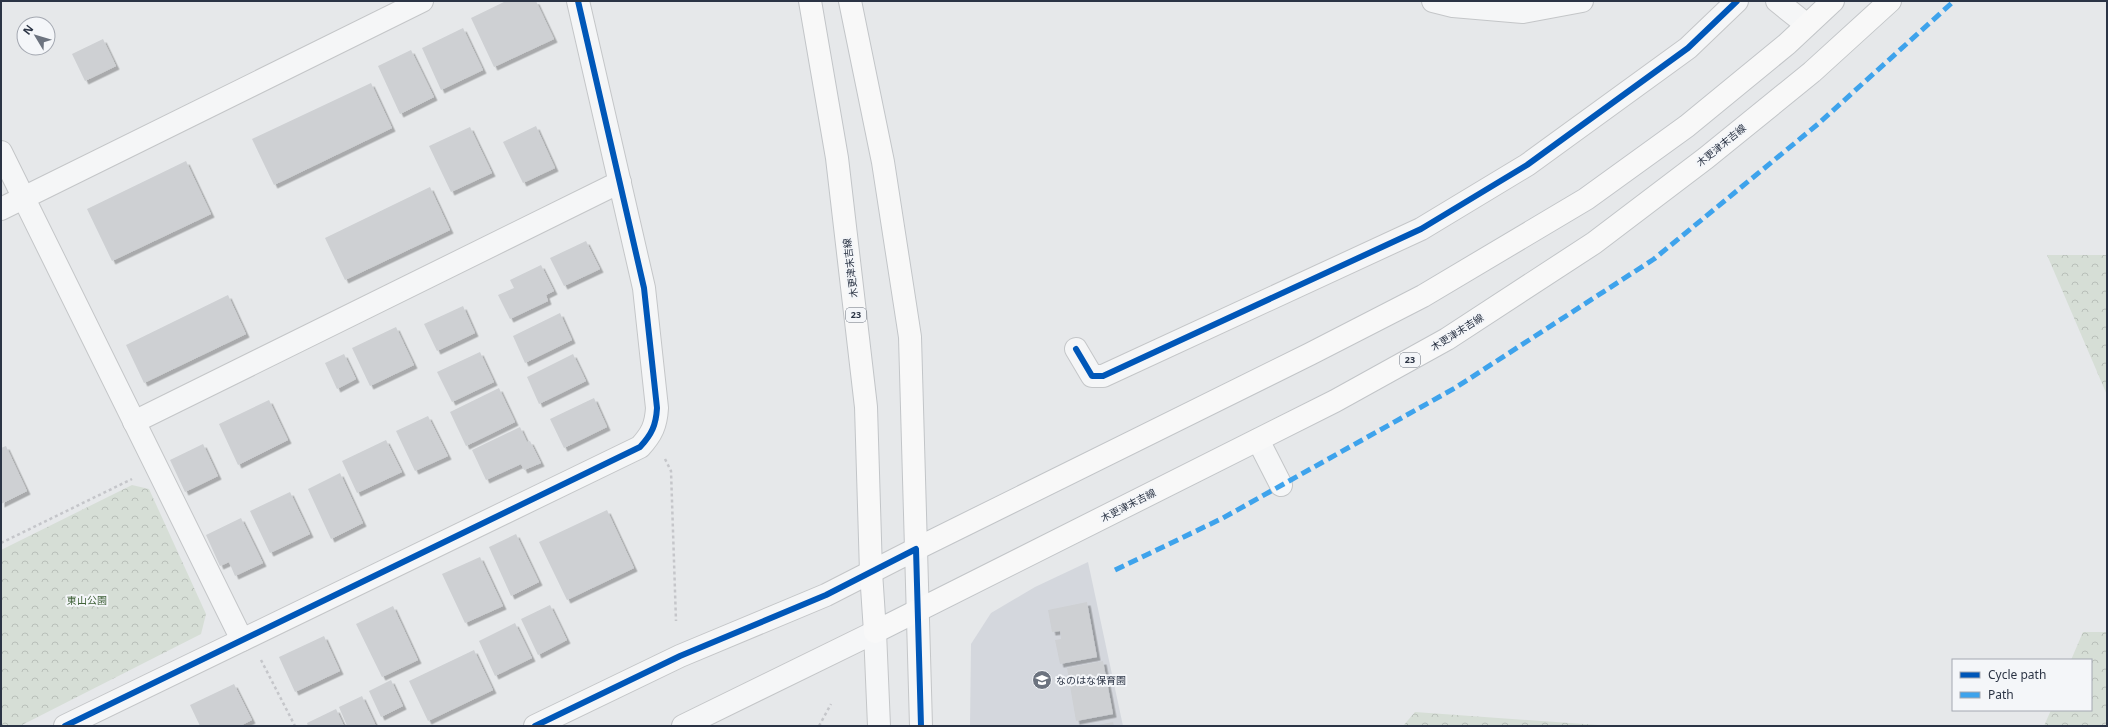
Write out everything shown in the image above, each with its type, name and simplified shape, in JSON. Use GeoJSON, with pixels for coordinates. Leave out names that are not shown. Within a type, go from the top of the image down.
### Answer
{"type":"FeatureCollection","features":[{"type":"Feature","properties":{"kind":"main road","name":"木更津末吉線"},"geometry":{"type":"LineString","coordinates":[[810,1],[837,158],[866,407],[871,572],[875,632],[1335,401],[1447,339],[1594,244],[1706,158],[1812,72],[1890,1]]}},
{"type":"Feature","properties":{"kind":"main road"},"geometry":{"type":"LineString","coordinates":[[850,1],[883,162],[910,337],[916,549],[1310,354],[1443,284],[1586,199],[1687,126],[1788,44],[1833,1]]}},
{"type":"Feature","properties":{"kind":"street"},"geometry":{"type":"LineString","coordinates":[[1,210],[422,1]]}},
{"type":"Feature","properties":{"kind":"street"},"geometry":{"type":"LineString","coordinates":[[65,726],[640,447],[651,435],[656,422],[657,408],[644,288],[578,1]]}},
{"type":"Feature","properties":{"kind":"street"},"geometry":{"type":"LineString","coordinates":[[1433,1],[1452,6],[1522,12],[1582,1]]}},
{"type":"Feature","properties":{"kind":"street"},"geometry":{"type":"LineString","coordinates":[[1076,349],[1092,376],[1103,376],[1421,229],[1527,165],[1688,48],[1737,1]]}},
{"type":"Feature","properties":{"kind":"street"},"geometry":{"type":"LineString","coordinates":[[1777,1],[1807,25]]}},
{"type":"Feature","properties":{"kind":"street"},"geometry":{"type":"LineString","coordinates":[[1,152],[134,422],[246,638]]}},
{"type":"Feature","properties":{"kind":"street"},"geometry":{"type":"LineString","coordinates":[[134,422],[620,182]]}},
{"type":"Feature","properties":{"kind":"street"},"geometry":{"type":"LineString","coordinates":[[1258,440],[1281,485]]}},
{"type":"Feature","properties":{"kind":"street"},"geometry":{"type":"LineString","coordinates":[[535,726],[680,656],[826,595],[916,549],[921,726]]}},
{"type":"Feature","properties":{"kind":"street"},"geometry":{"type":"LineString","coordinates":[[683,726],[875,632],[879,726]]}},
{"type":"Feature","properties":{"kind":"path"},"geometry":{"type":"LineString","coordinates":[[651,435],[671,471],[676,621]]}},
{"type":"Feature","properties":{"kind":"path"},"geometry":{"type":"LineString","coordinates":[[1,543],[157,467]]}},
{"type":"Feature","properties":{"kind":"path"},"geometry":{"type":"LineString","coordinates":[[246,638],[295,726]]}},
{"type":"Feature","properties":{"kind":"path"},"geometry":{"type":"LineString","coordinates":[[819,726],[831,704]]}},
{"type":"Feature","properties":{"kind":"shaded area","name":"なのはな保育園"},"geometry":{"type":"Polygon","coordinates":[[[1088,562],[1123,726],[970,726],[971,644],[991,613],[1035,587],[1088,562]]]}},
{"type":"Feature","properties":{"kind":"green space"},"geometry":{"type":"Polygon","coordinates":[[[2047,255],[2107,255],[2107,395],[2047,255]]]}},
{"type":"Feature","properties":{"kind":"green space","name":"東山公園"},"geometry":{"type":"Polygon","coordinates":[[[132,485],[149,489],[206,614],[201,634],[20,726],[1,726],[1,550],[132,485]]]}},
{"type":"Feature","properties":{"kind":"green space"},"geometry":{"type":"Polygon","coordinates":[[[2083,632],[2107,632],[2107,726],[2044,726],[2051,711],[2092,711],[2092,659],[2071,659],[2083,632]]]}},
{"type":"Feature","properties":{"kind":"green space"},"geometry":{"type":"Polygon","coordinates":[[[1415,712],[1612,726],[1403,726],[1415,712]]]}},
{"type":"Feature","properties":{"kind":"building"},"geometry":{"type":"Polygon","coordinates":[[[506,1],[536,1],[554,39],[494,67],[471,18],[506,1]]]}},
{"type":"Feature","properties":{"kind":"building"},"geometry":{"type":"Polygon","coordinates":[[[463,28],[483,70],[441,90],[422,48],[463,28]]]}},
{"type":"Feature","properties":{"kind":"building"},"geometry":{"type":"Polygon","coordinates":[[[103,39],[116,66],[85,81],[72,54],[103,39]]]}},
{"type":"Feature","properties":{"kind":"building"},"geometry":{"type":"Polygon","coordinates":[[[411,50],[434,97],[400,114],[378,66],[411,50]]]}},
{"type":"Feature","properties":{"kind":"building"},"geometry":{"type":"Polygon","coordinates":[[[371,83],[392,128],[274,185],[252,139],[371,83]]]}},
{"type":"Feature","properties":{"kind":"building"},"geometry":{"type":"Polygon","coordinates":[[[536,126],[555,168],[523,183],[503,142],[536,126]]]}},
{"type":"Feature","properties":{"kind":"building"},"geometry":{"type":"Polygon","coordinates":[[[470,127],[492,173],[451,192],[429,146],[470,127]]]}},
{"type":"Feature","properties":{"kind":"building"},"geometry":{"type":"Polygon","coordinates":[[[186,161],[211,214],[112,261],[87,209],[186,161]]]}},
{"type":"Feature","properties":{"kind":"building"},"geometry":{"type":"Polygon","coordinates":[[[430,187],[450,230],[345,280],[325,238],[430,187]]]}},
{"type":"Feature","properties":{"kind":"building"},"geometry":{"type":"Polygon","coordinates":[[[586,241],[600,269],[564,286],[550,258],[586,241]]]}},
{"type":"Feature","properties":{"kind":"building"},"geometry":{"type":"Polygon","coordinates":[[[541,265],[554,291],[546,295],[548,301],[510,319],[498,295],[514,288],[510,280],[541,265]]]}},
{"type":"Feature","properties":{"kind":"building"},"geometry":{"type":"Polygon","coordinates":[[[228,295],[246,334],[144,383],[126,345],[228,295]]]}},
{"type":"Feature","properties":{"kind":"building"},"geometry":{"type":"Polygon","coordinates":[[[463,306],[475,333],[437,351],[424,324],[463,306]]]}},
{"type":"Feature","properties":{"kind":"building"},"geometry":{"type":"Polygon","coordinates":[[[560,313],[572,340],[525,363],[513,336],[560,313]]]}},
{"type":"Feature","properties":{"kind":"building"},"geometry":{"type":"Polygon","coordinates":[[[396,327],[414,365],[370,386],[352,348],[396,327]]]}},
{"type":"Feature","properties":{"kind":"building"},"geometry":{"type":"Polygon","coordinates":[[[480,352],[494,382],[452,402],[437,372],[480,352]]]}},
{"type":"Feature","properties":{"kind":"building"},"geometry":{"type":"Polygon","coordinates":[[[344,354],[356,379],[337,389],[325,363],[344,354]]]}},
{"type":"Feature","properties":{"kind":"building"},"geometry":{"type":"Polygon","coordinates":[[[573,354],[586,381],[539,404],[527,377],[573,354]]]}},
{"type":"Feature","properties":{"kind":"building"},"geometry":{"type":"Polygon","coordinates":[[[499,388],[515,422],[466,446],[450,412],[499,388]]]}},
{"type":"Feature","properties":{"kind":"building"},"geometry":{"type":"Polygon","coordinates":[[[594,398],[607,427],[564,448],[550,419],[594,398]]]}},
{"type":"Feature","properties":{"kind":"building"},"geometry":{"type":"Polygon","coordinates":[[[269,400],[288,440],[238,465],[219,424],[269,400]]]}},
{"type":"Feature","properties":{"kind":"building"},"geometry":{"type":"Polygon","coordinates":[[[428,416],[448,456],[415,471],[396,431],[428,416]]]}},
{"type":"Feature","properties":{"kind":"building"},"geometry":{"type":"Polygon","coordinates":[[[520,427],[527,442],[530,441],[541,463],[524,470],[521,464],[486,480],[472,450],[520,427]]]}},
{"type":"Feature","properties":{"kind":"building"},"geometry":{"type":"Polygon","coordinates":[[[386,440],[402,472],[357,493],[342,461],[386,440]]]}},
{"type":"Feature","properties":{"kind":"building"},"geometry":{"type":"Polygon","coordinates":[[[203,444],[218,476],[185,492],[170,460],[203,444]]]}},
{"type":"Feature","properties":{"kind":"building"},"geometry":{"type":"Polygon","coordinates":[[[6,446],[27,491],[1,504],[1,448],[6,446]]]}},
{"type":"Feature","properties":{"kind":"building"},"geometry":{"type":"Polygon","coordinates":[[[340,473],[363,523],[331,539],[308,489],[340,473]]]}},
{"type":"Feature","properties":{"kind":"building"},"geometry":{"type":"Polygon","coordinates":[[[290,492],[310,534],[270,553],[250,511],[290,492]]]}},
{"type":"Feature","properties":{"kind":"building"},"geometry":{"type":"Polygon","coordinates":[[[607,510],[634,568],[567,600],[539,542],[607,510]]]}},
{"type":"Feature","properties":{"kind":"building"},"geometry":{"type":"Polygon","coordinates":[[[241,518],[263,563],[235,576],[229,562],[220,566],[206,535],[241,518]]]}},
{"type":"Feature","properties":{"kind":"building"},"geometry":{"type":"Polygon","coordinates":[[[516,534],[539,582],[511,596],[489,547],[516,534]]]}},
{"type":"Feature","properties":{"kind":"building"},"geometry":{"type":"Polygon","coordinates":[[[480,557],[503,606],[465,623],[442,574],[480,557]]]}},
{"type":"Feature","properties":{"kind":"building"},"geometry":{"type":"Polygon","coordinates":[[[1087,602],[1097,657],[1060,664],[1055,640],[1061,639],[1060,631],[1052,632],[1048,610],[1087,602]]]}},
{"type":"Feature","properties":{"kind":"building"},"geometry":{"type":"Polygon","coordinates":[[[550,605],[567,640],[538,655],[521,619],[550,605]]]}},
{"type":"Feature","properties":{"kind":"building"},"geometry":{"type":"Polygon","coordinates":[[[393,606],[418,660],[382,677],[356,624],[393,606]]]}},
{"type":"Feature","properties":{"kind":"building"},"geometry":{"type":"Polygon","coordinates":[[[515,623],[532,658],[495,676],[479,641],[515,623]]]}},
{"type":"Feature","properties":{"kind":"building"},"geometry":{"type":"Polygon","coordinates":[[[324,636],[340,671],[295,692],[279,657],[324,636]]]}},
{"type":"Feature","properties":{"kind":"building"},"geometry":{"type":"Polygon","coordinates":[[[474,650],[493,690],[428,721],[409,681],[474,650]]]}},
{"type":"Feature","properties":{"kind":"building"},"geometry":{"type":"Polygon","coordinates":[[[1103,661],[1113,714],[1076,721],[1067,668],[1103,661]]]}},
{"type":"Feature","properties":{"kind":"building"},"geometry":{"type":"Polygon","coordinates":[[[391,680],[403,706],[381,717],[369,691],[391,680]]]}},
{"type":"Feature","properties":{"kind":"building"},"geometry":{"type":"Polygon","coordinates":[[[234,684],[252,720],[240,726],[200,726],[190,705],[234,684]]]}},
{"type":"Feature","properties":{"kind":"building"},"geometry":{"type":"Polygon","coordinates":[[[362,696],[376,726],[347,726],[339,707],[362,696]]]}},
{"type":"Feature","properties":{"kind":"building"},"geometry":{"type":"Polygon","coordinates":[[[336,709],[344,726],[308,726],[307,723],[336,709]]]}},
{"type":"Feature","properties":{"kind":"building"},"geometry":{"type":"Polygon","coordinates":[[[1113,722],[1114,726],[1098,726],[1098,725],[1113,722]]]}},
{"type":"Feature","properties":{"kind":"marked path"},"geometry":{"type":"LineString","coordinates":[[1115,570],[1223,518],[1455,388],[1654,259],[1818,124],[1954,1]]}},
{"type":"Feature","properties":{"kind":"cycle path"},"geometry":{"type":"LineString","coordinates":[[65,726],[640,447],[648,438],[653,429],[657,408],[644,288],[578,1]]}},
{"type":"Feature","properties":{"kind":"cycle path"},"geometry":{"type":"LineString","coordinates":[[1076,349],[1092,376],[1103,376],[1421,229],[1527,165],[1688,48],[1737,1]]}},
{"type":"Feature","properties":{"kind":"cycle path"},"geometry":{"type":"LineString","coordinates":[[535,726],[680,656],[826,595],[916,549],[921,726]]}},
{"type":"Feature","properties":{"kind":"place","name":"なのはな保育園"},"geometry":{"type":"Point","coordinates":[1042,680]}}]}
